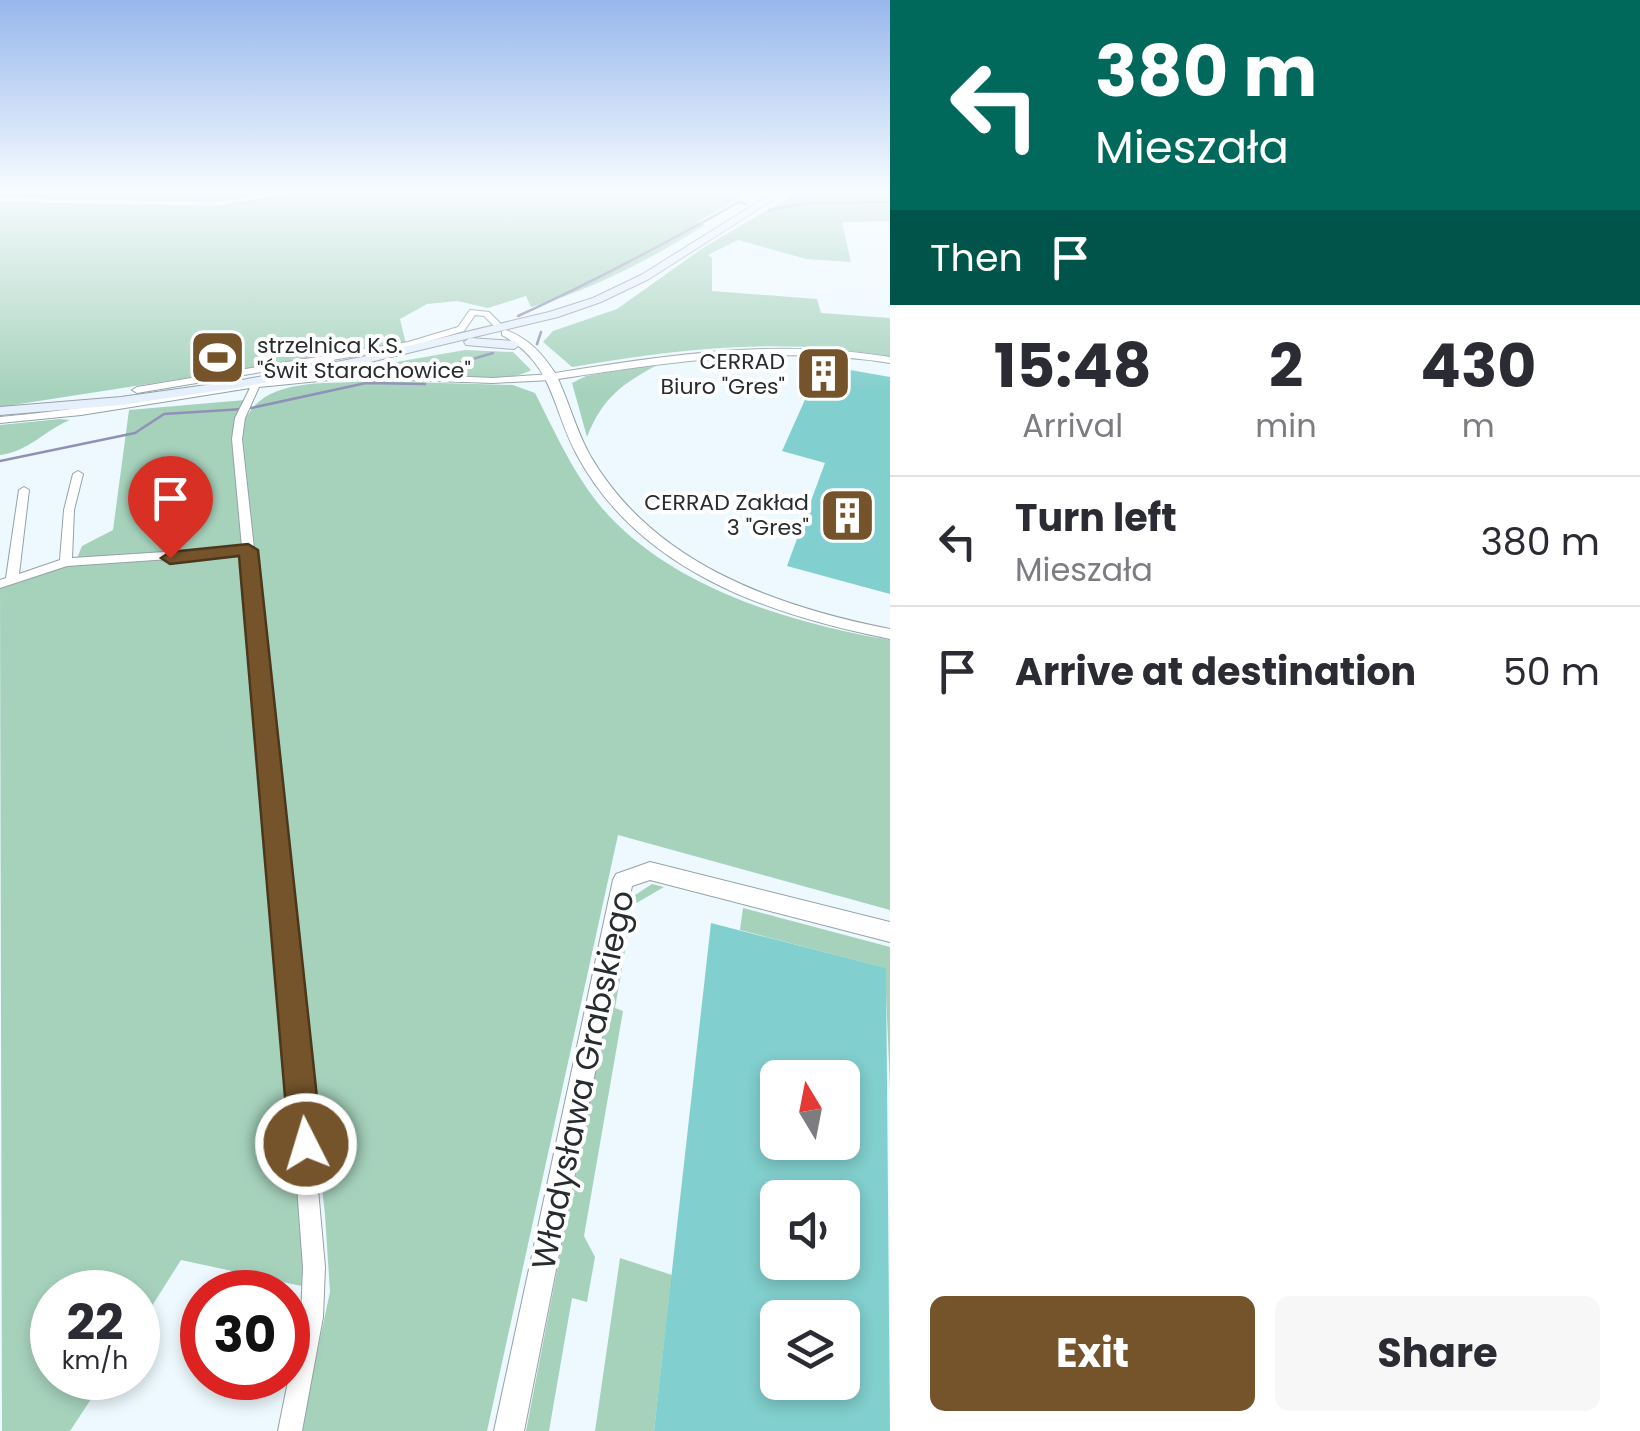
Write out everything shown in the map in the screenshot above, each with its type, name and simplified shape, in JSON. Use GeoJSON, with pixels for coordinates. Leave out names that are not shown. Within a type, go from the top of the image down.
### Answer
{"type":"FeatureCollection","features":[{"type":"Feature","properties":{"kind":"main road"},"geometry":{"type":"LineString","coordinates":[[0,411],[105,402],[506,333],[595,300],[674,259]]}},
{"type":"Feature","properties":{"kind":"main road"},"geometry":{"type":"LineString","coordinates":[[469,339],[506,333],[523,325]]}},
{"type":"Feature","properties":{"kind":"street"},"geometry":{"type":"LineString","coordinates":[[137,390],[443,336],[463,328],[471,313],[506,333],[551,377],[584,459],[622,512],[662,548],[702,572],[778,606],[890,634]]}},
{"type":"Feature","properties":{"kind":"street"},"geometry":{"type":"LineString","coordinates":[[0,420],[74,414],[340,375],[489,382],[756,349],[832,352],[890,360]]}},
{"type":"Feature","properties":{"kind":"street"},"geometry":{"type":"LineString","coordinates":[[256,386],[238,432],[313,1238],[312,1316],[290,1431]]}},
{"type":"Feature","properties":{"kind":"street"},"geometry":{"type":"LineString","coordinates":[[66,562],[69,510],[78,474]]}},
{"type":"Feature","properties":{"kind":"street"},"geometry":{"type":"LineString","coordinates":[[24,490],[6,582],[66,562],[248,550]]}},
{"type":"Feature","properties":{"kind":"street","name":"Władysława Grabskiego"},"geometry":{"type":"LineString","coordinates":[[509,1431],[623,880],[638,872],[664,874],[890,932]]}},
{"type":"Feature","properties":{"kind":"green space"},"geometry":{"type":"Polygon","coordinates":[[[0,259],[646,259],[599,282],[531,307],[526,296],[488,308],[457,301],[427,304],[400,319],[406,344],[0,407],[0,259]]]}},
{"type":"Feature","properties":{"kind":"green space"},"geometry":{"type":"Polygon","coordinates":[[[688,259],[712,259],[712,291],[817,299],[821,313],[890,318],[890,357],[810,347],[731,347],[572,367],[543,342],[553,331],[617,309],[688,259]]]}},
{"type":"Feature","properties":{"kind":"green space"},"geometry":{"type":"Polygon","coordinates":[[[806,259],[850,259],[851,262],[806,259]]]}},
{"type":"Feature","properties":{"kind":"green space"},"geometry":{"type":"Polygon","coordinates":[[[465,350],[513,352],[531,370],[516,376],[469,379],[345,371],[465,350]]]}},
{"type":"Feature","properties":{"kind":"green space"},"geometry":{"type":"Polygon","coordinates":[[[659,364],[615,393],[587,437],[572,383],[586,376],[659,364]]]}},
{"type":"Feature","properties":{"kind":"green space"},"geometry":{"type":"Polygon","coordinates":[[[371,381],[513,385],[535,393],[591,494],[644,547],[675,568],[744,601],[817,625],[890,640],[890,910],[618,835],[487,1431],[300,1431],[307,1400],[310,1400],[330,1292],[241,432],[248,414],[260,401],[275,392],[313,384],[371,381]]]}},
{"type":"Feature","properties":{"kind":"green space"},"geometry":{"type":"Polygon","coordinates":[[[245,400],[234,433],[246,618],[304,1270],[227,1270],[181,1260],[160,1293],[160,1270],[30,1270],[30,1400],[90,1400],[70,1431],[2,1431],[0,588],[75,563],[82,546],[113,530],[129,410],[245,400]]]}},
{"type":"Feature","properties":{"kind":"green space"},"geometry":{"type":"Polygon","coordinates":[[[70,420],[19,450],[0,455],[0,425],[70,420]]]}},
{"type":"Feature","properties":{"kind":"green space"},"geometry":{"type":"Polygon","coordinates":[[[652,884],[664,887],[633,905],[615,1008],[623,1011],[584,1236],[595,1257],[587,1302],[572,1298],[549,1431],[526,1431],[629,899],[652,884]]]}},
{"type":"Feature","properties":{"kind":"green space"},"geometry":{"type":"Polygon","coordinates":[[[743,908],[890,947],[890,1089],[885,968],[740,930],[743,908]]]}},
{"type":"Feature","properties":{"kind":"green space"},"geometry":{"type":"Polygon","coordinates":[[[620,1258],[672,1275],[654,1431],[595,1431],[620,1258]]]}},
{"type":"Feature","properties":{"kind":"building","name":"CERRAD Zakład 3 \"Gres\""},"geometry":{"type":"Polygon","coordinates":[[[822,365],[890,377],[890,594],[787,566],[825,463],[782,451],[808,393],[825,397],[833,379],[818,375],[822,365]]]}},
{"type":"Feature","properties":{"kind":"building"},"geometry":{"type":"Polygon","coordinates":[[[711,923],[886,968],[890,1431],[654,1431],[711,923]]]}},
{"type":"Feature","properties":{"kind":"waterway"},"geometry":{"type":"LineString","coordinates":[[518,316],[635,259]]}},
{"type":"Feature","properties":{"kind":"waterway"},"geometry":{"type":"LineString","coordinates":[[537,344],[541,332]]}},
{"type":"Feature","properties":{"kind":"waterway"},"geometry":{"type":"LineString","coordinates":[[432,371],[493,353]]}},
{"type":"Feature","properties":{"kind":"waterway"},"geometry":{"type":"LineString","coordinates":[[251,408],[366,383],[425,384]]}},
{"type":"Feature","properties":{"kind":"waterway"},"geometry":{"type":"LineString","coordinates":[[0,461],[135,433],[164,414],[243,409]]}},
{"type":"Feature","properties":{"kind":"place","name":"strzelnica K.S. \"Świt Starachowice\""},"geometry":{"type":"Point","coordinates":[218,358]}},
{"type":"Feature","properties":{"kind":"place","name":"CERRAD Biuro \"Gres\""},"geometry":{"type":"Point","coordinates":[824,374]}},
{"type":"Feature","properties":{"kind":"place","name":"CERRAD Zakład 3 \"Gres\""},"geometry":{"type":"Point","coordinates":[848,515]}},
{"type":"Feature","properties":{"kind":"route"},"geometry":{"type":"LineString","coordinates":[[170,558],[248,550],[306,1144]]}}]}
